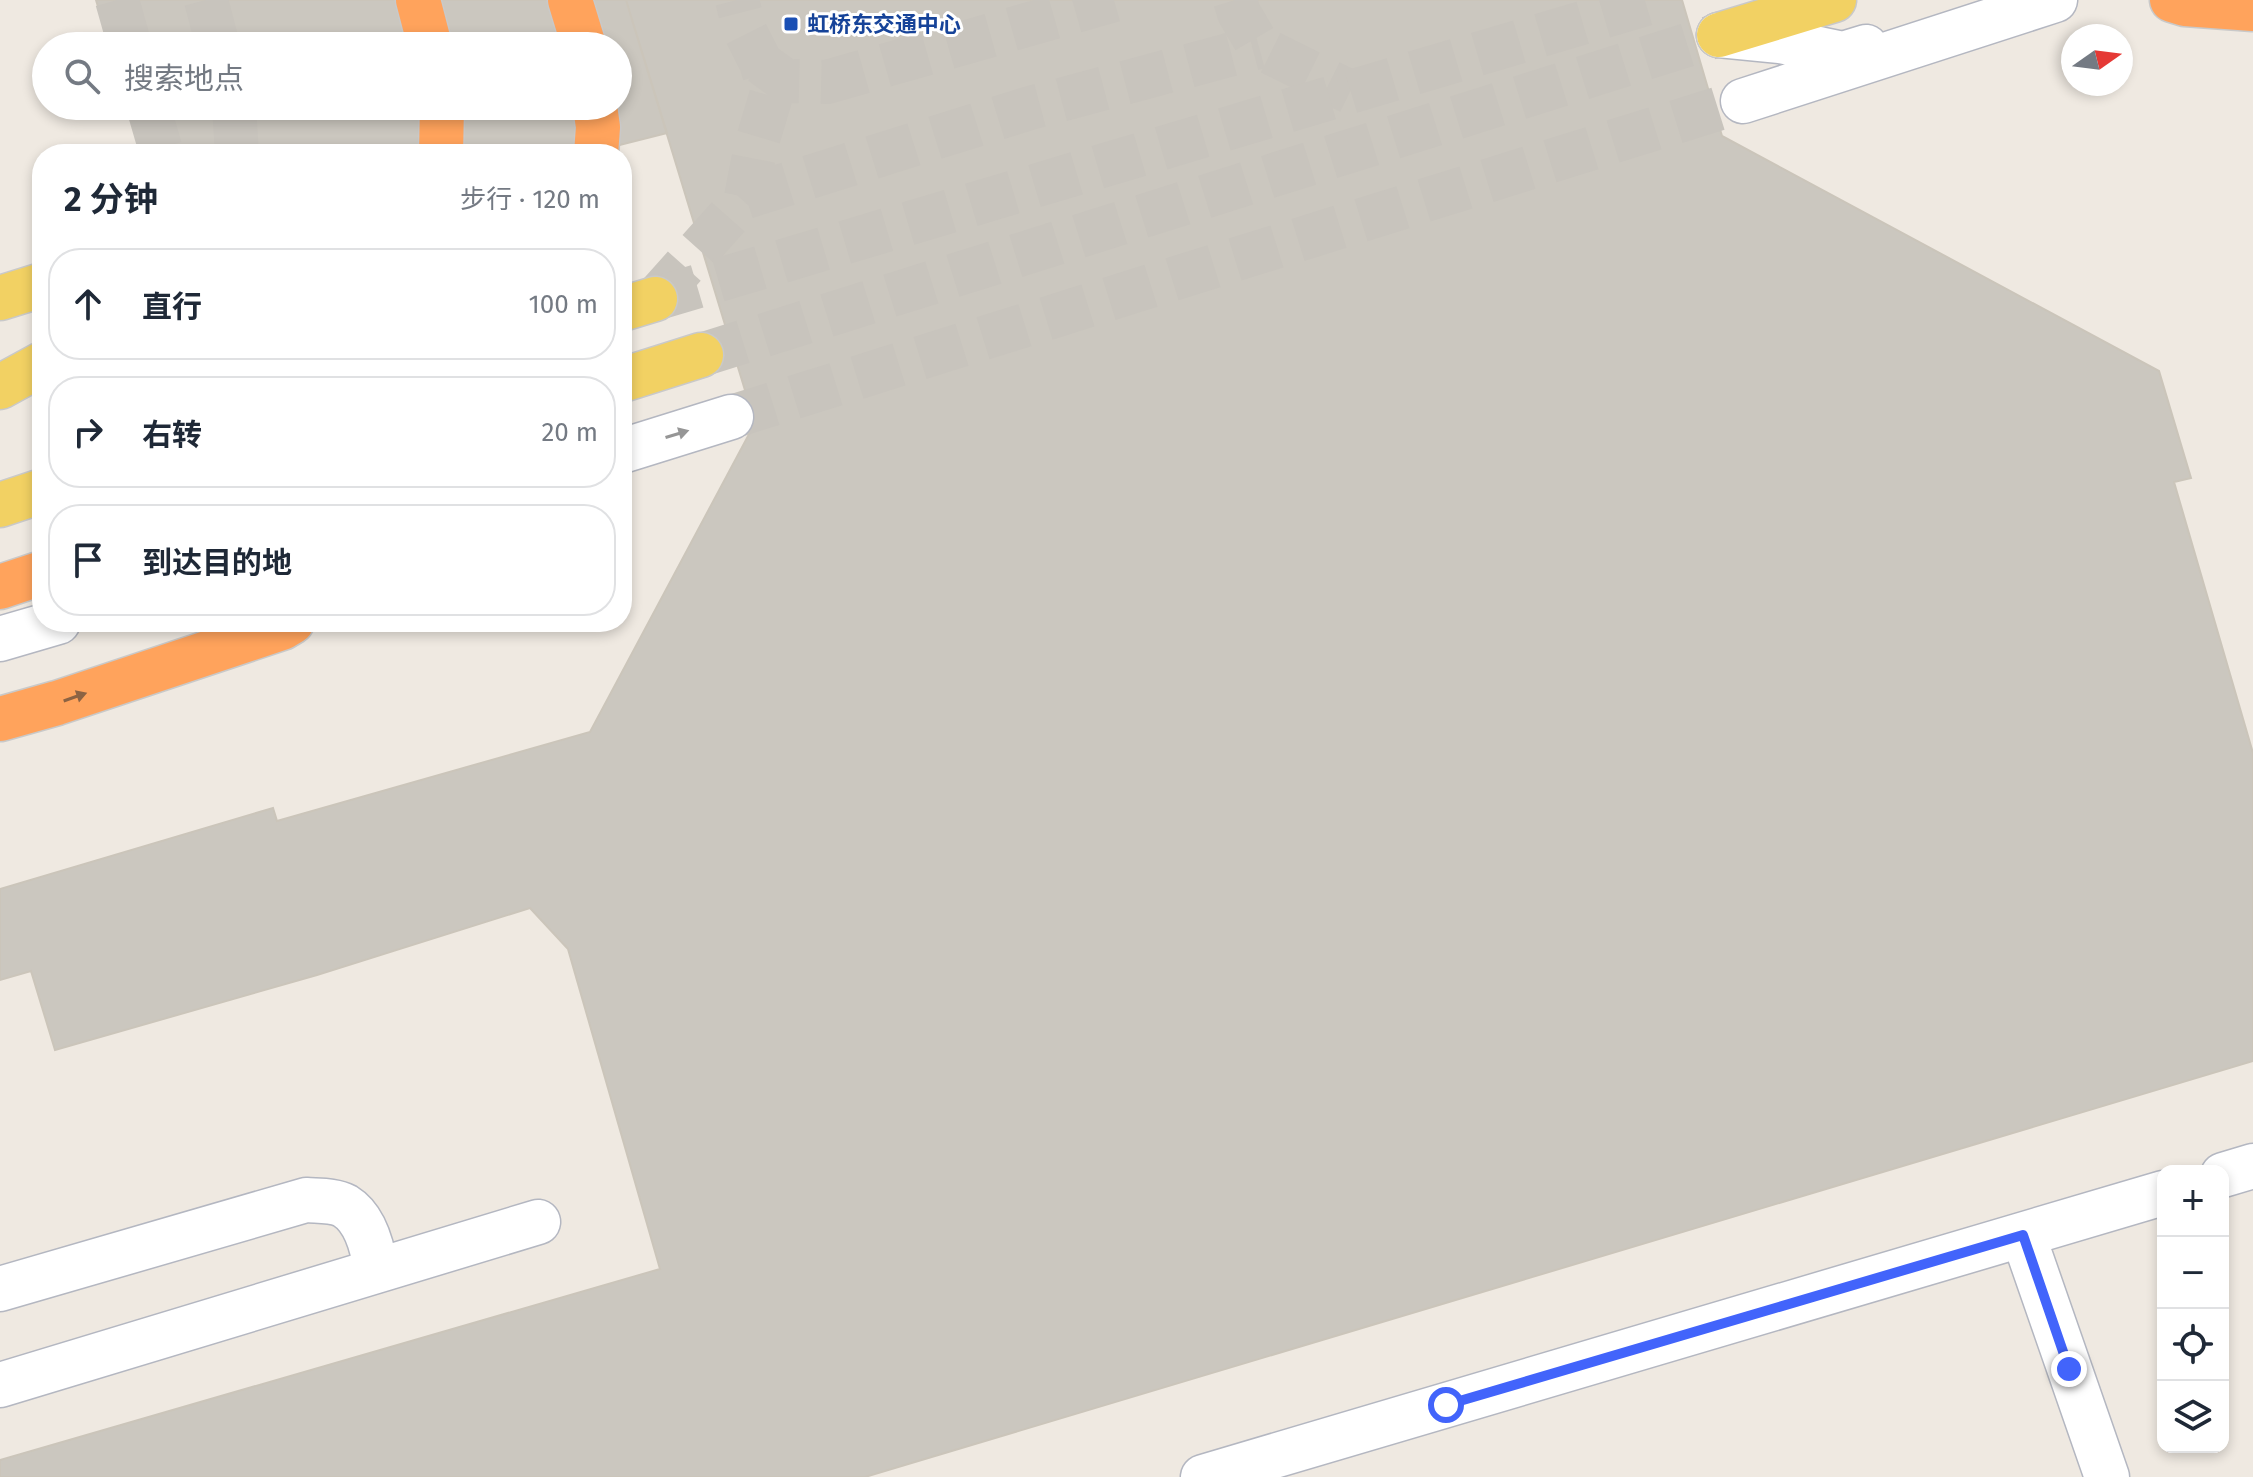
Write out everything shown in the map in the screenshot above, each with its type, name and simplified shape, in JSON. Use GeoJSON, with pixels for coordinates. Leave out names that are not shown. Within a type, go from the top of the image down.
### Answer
{"type":"FeatureCollection","features":[{"type":"Feature","properties":{"kind":"highway"},"geometry":{"type":"LineString","coordinates":[[418,0],[426,32]]}},
{"type":"Feature","properties":{"kind":"highway"},"geometry":{"type":"LineString","coordinates":[[570,0],[580,32]]}},
{"type":"Feature","properties":{"kind":"highway"},"geometry":{"type":"LineString","coordinates":[[2172,0],[2185,4],[2253,9]]}},
{"type":"Feature","properties":{"kind":"highway"},"geometry":{"type":"LineString","coordinates":[[441,144],[442,120]]}},
{"type":"Feature","properties":{"kind":"highway"},"geometry":{"type":"LineString","coordinates":[[597,120],[597,144]]}},
{"type":"Feature","properties":{"kind":"highway"},"geometry":{"type":"LineString","coordinates":[[0,587],[32,576]]}},
{"type":"Feature","properties":{"kind":"highway"},"geometry":{"type":"LineString","coordinates":[[0,719],[270,632]]}},
{"type":"Feature","properties":{"kind":"main road"},"geometry":{"type":"LineString","coordinates":[[1719,35],[1834,0]]}},
{"type":"Feature","properties":{"kind":"main road"},"geometry":{"type":"LineString","coordinates":[[0,298],[32,288]]}},
{"type":"Feature","properties":{"kind":"main road"},"geometry":{"type":"LineString","coordinates":[[632,377],[701,355]]}},
{"type":"Feature","properties":{"kind":"main road"},"geometry":{"type":"LineString","coordinates":[[0,387],[32,369]]}},
{"type":"Feature","properties":{"kind":"main road"},"geometry":{"type":"LineString","coordinates":[[0,505],[32,494]]}},
{"type":"Feature","properties":{"kind":"main road"},"geometry":{"type":"LineString","coordinates":[[0,568],[32,559]]}},
{"type":"Feature","properties":{"kind":"street"},"geometry":{"type":"LineString","coordinates":[[1719,35],[1780,41],[1843,54],[2011,0]]}},
{"type":"Feature","properties":{"kind":"street"},"geometry":{"type":"LineString","coordinates":[[1743,101],[2055,0]]}},
{"type":"Feature","properties":{"kind":"street"},"geometry":{"type":"LineString","coordinates":[[632,448],[731,417]]}},
{"type":"Feature","properties":{"kind":"street"},"geometry":{"type":"LineString","coordinates":[[0,639],[32,630]]}},
{"type":"Feature","properties":{"kind":"street"},"geometry":{"type":"LineString","coordinates":[[2229,1173],[2253,1166]]}},
{"type":"Feature","properties":{"kind":"street"},"geometry":{"type":"LineString","coordinates":[[1203,1477],[2157,1195]]}},
{"type":"Feature","properties":{"kind":"street"},"geometry":{"type":"LineString","coordinates":[[0,1289],[306,1200],[330,1201],[346,1207],[362,1224],[373,1252],[376,1271]]}},
{"type":"Feature","properties":{"kind":"street"},"geometry":{"type":"LineString","coordinates":[[0,1385],[538,1222]]}},
{"type":"Feature","properties":{"kind":"street"},"geometry":{"type":"LineString","coordinates":[[2023,1235],[2107,1477]]}},
{"type":"Feature","properties":{"kind":"building"},"geometry":{"type":"Polygon","coordinates":[[[96,0],[626,0],[667,133],[624,144],[140,144],[132,120],[632,120],[632,32],[106,32],[96,0]]]}},
{"type":"Feature","properties":{"kind":"building"},"geometry":{"type":"Polygon","coordinates":[[[626,0],[1682,0],[1722,136],[2159,371],[2191,478],[2174,482],[2253,753],[2253,1061],[865,1477],[0,1477],[0,1460],[660,1269],[568,949],[530,908],[317,975],[55,1050],[31,971],[0,980],[0,889],[273,808],[277,821],[590,732],[755,423],[626,0]]]}},
{"type":"Feature","properties":{"kind":"tunnel"},"geometry":{"type":"LineString","coordinates":[[117,0],[126,32]]}},
{"type":"Feature","properties":{"kind":"tunnel"},"geometry":{"type":"LineString","coordinates":[[206,0],[214,32]]}},
{"type":"Feature","properties":{"kind":"tunnel"},"geometry":{"type":"LineString","coordinates":[[655,299],[746,197],[756,146],[771,96],[761,63],[745,31],[737,0]]}},
{"type":"Feature","properties":{"kind":"tunnel"},"geometry":{"type":"LineString","coordinates":[[761,63],[786,81],[827,82],[1114,0]]}},
{"type":"Feature","properties":{"kind":"tunnel"},"geometry":{"type":"LineString","coordinates":[[1235,0],[1259,47],[1350,92]]}},
{"type":"Feature","properties":{"kind":"tunnel"},"geometry":{"type":"LineString","coordinates":[[655,299],[1659,0]]}},
{"type":"Feature","properties":{"kind":"tunnel"},"geometry":{"type":"LineString","coordinates":[[701,355],[1719,35]]}},
{"type":"Feature","properties":{"kind":"tunnel"},"geometry":{"type":"LineString","coordinates":[[746,197],[1030,108],[1259,47]]}},
{"type":"Feature","properties":{"kind":"tunnel"},"geometry":{"type":"LineString","coordinates":[[731,417],[1743,101]]}},
{"type":"Feature","properties":{"kind":"tunnel"},"geometry":{"type":"LineString","coordinates":[[152,120],[159,144]]}},
{"type":"Feature","properties":{"kind":"tunnel"},"geometry":{"type":"LineString","coordinates":[[235,120],[236,144]]}},
{"type":"Feature","properties":{"kind":"place","name":"虹桥东交通中心"},"geometry":{"type":"Point","coordinates":[791,24]}},
{"type":"Feature","properties":{"kind":"route"},"geometry":{"type":"LineString","coordinates":[[1446,1405],[2023,1235],[2069,1369]]}}]}
